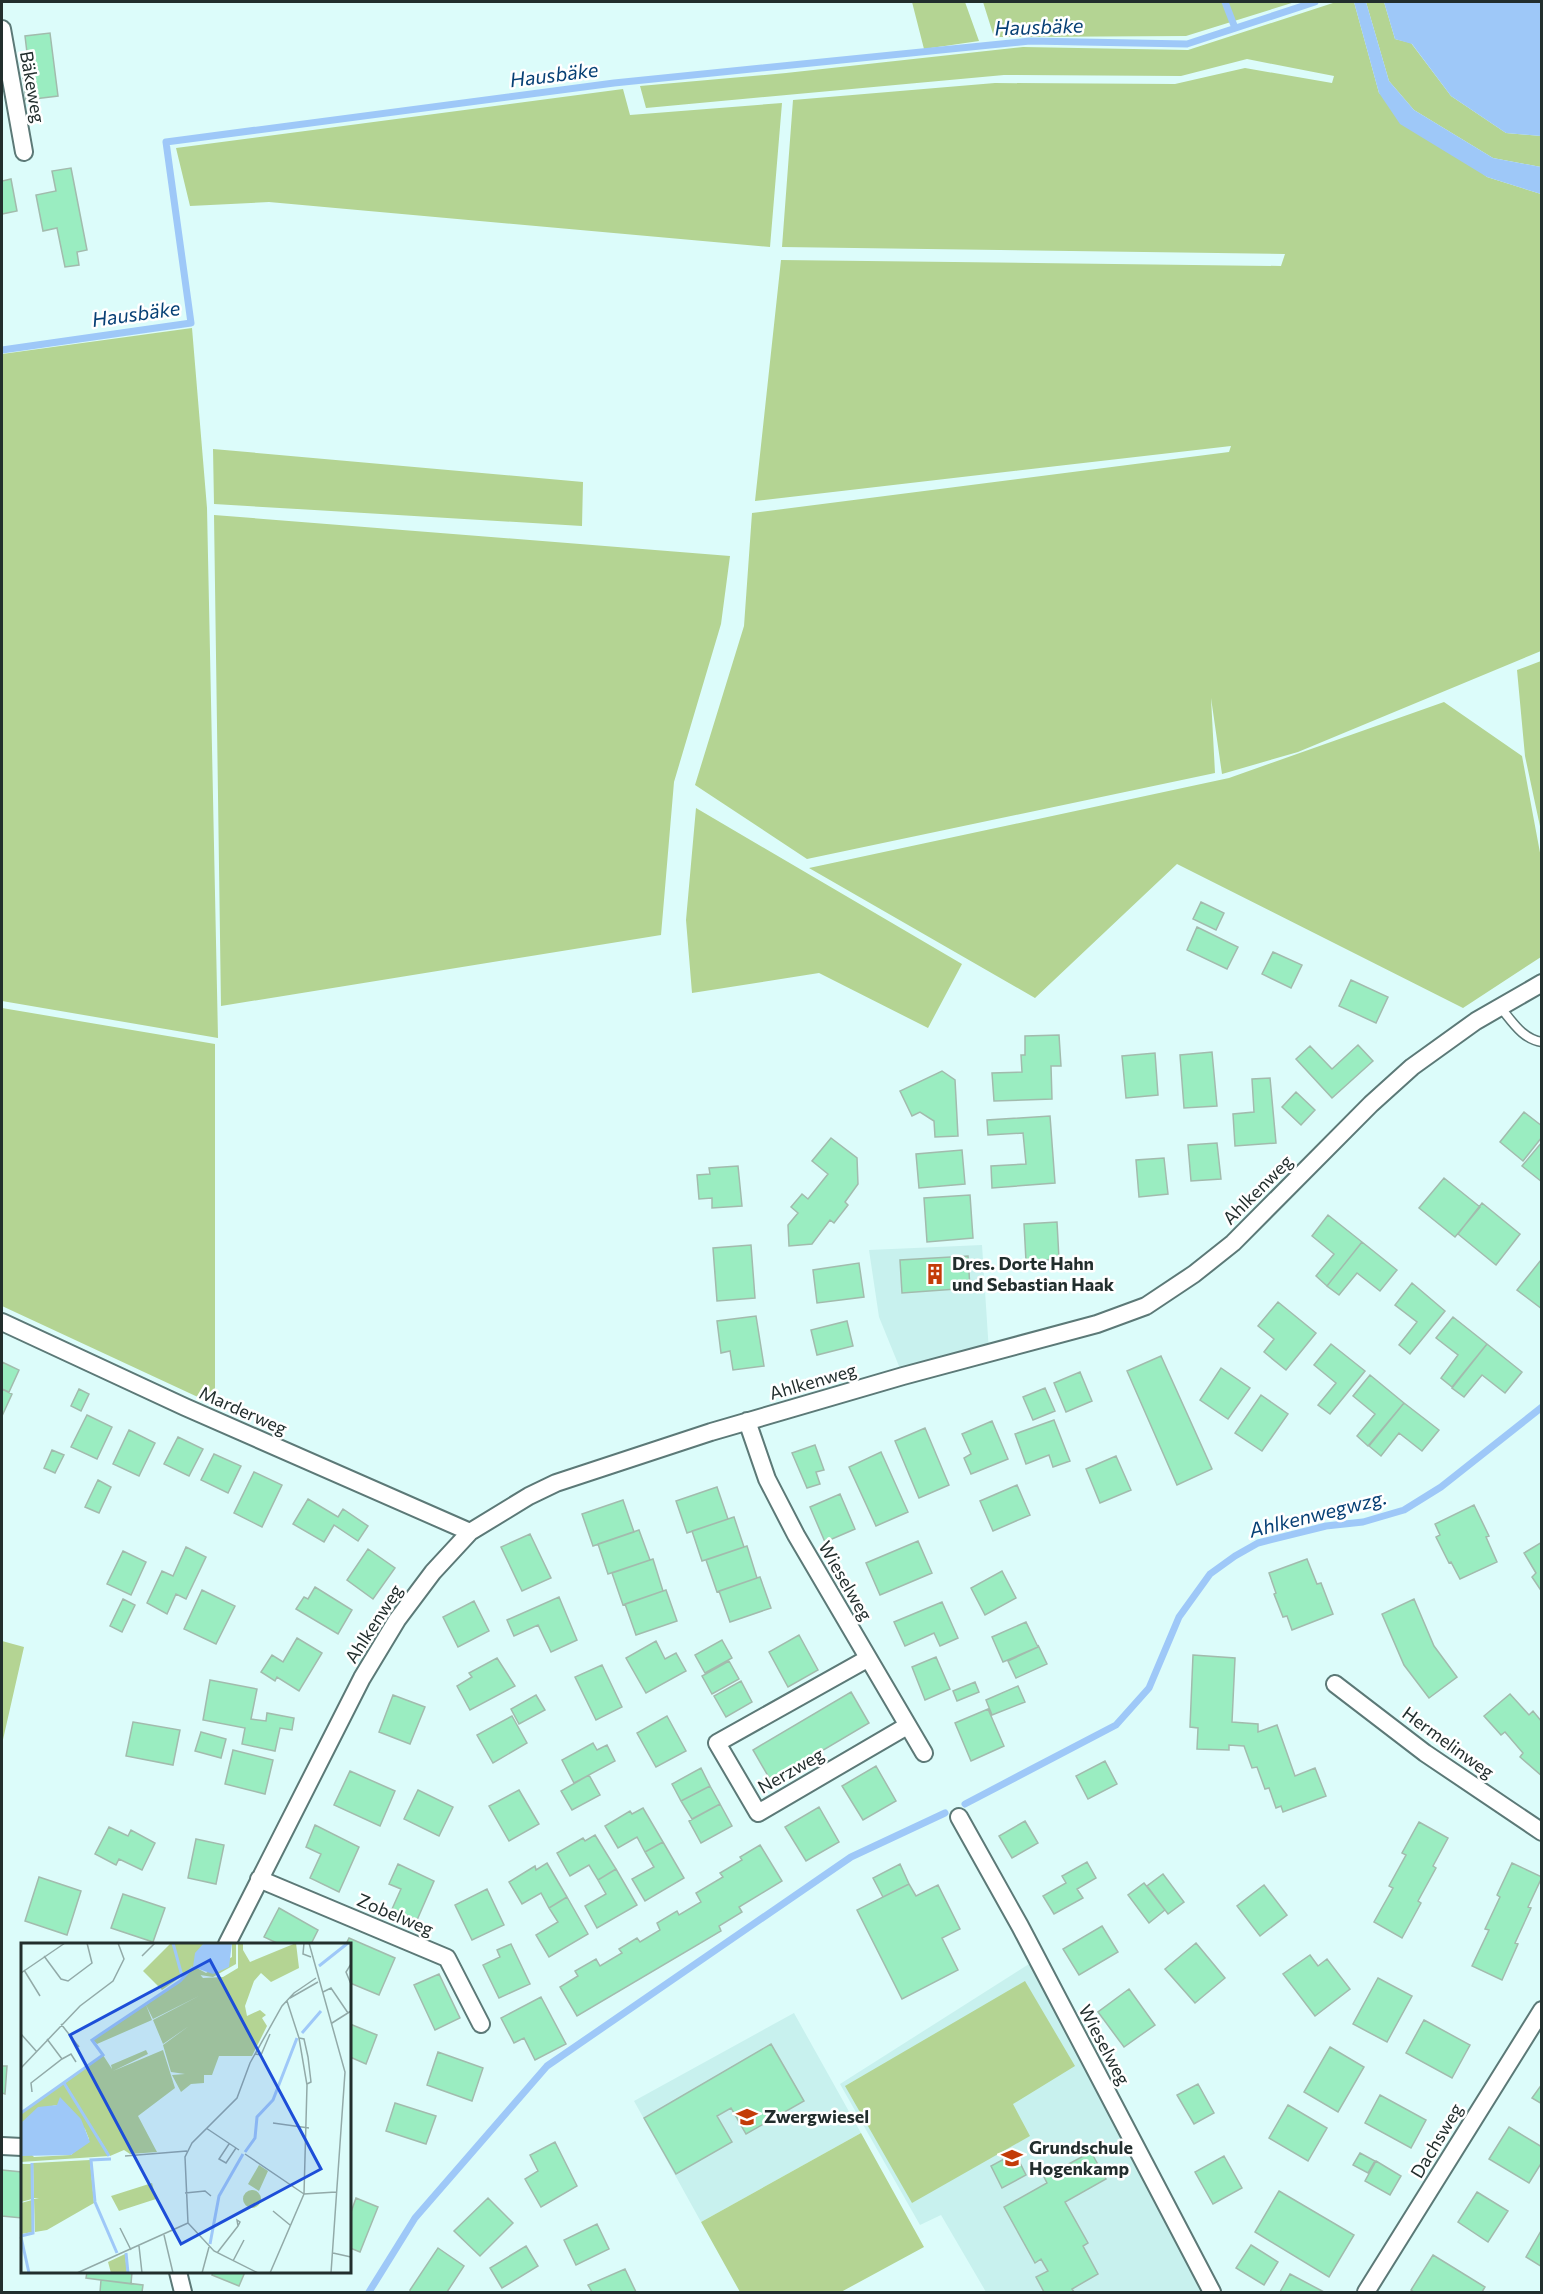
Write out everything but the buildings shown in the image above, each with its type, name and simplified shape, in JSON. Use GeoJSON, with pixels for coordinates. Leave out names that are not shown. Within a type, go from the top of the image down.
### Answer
{"type":"FeatureCollection","features":[{"type":"Feature","properties":{"kind":"street","name":"Bäkeweg"},"geometry":{"type":"LineString","coordinates":[[2,29],[24,152]]}},
{"type":"Feature","properties":{"kind":"street","name":"Ahlkenweg"},"geometry":{"type":"LineString","coordinates":[[227,1943],[362,1678],[397,1620],[432,1572],[470,1532],[529,1496],[556,1483],[747,1421],[1097,1324],[1146,1306],[1194,1274],[1233,1243],[1371,1104],[1413,1066],[1476,1021],[1542,983]]}},
{"type":"Feature","properties":{"kind":"street","name":"Marderweg"},"geometry":{"type":"LineString","coordinates":[[2,1322],[185,1407],[470,1532]]}},
{"type":"Feature","properties":{"kind":"street","name":"Wieselweg"},"geometry":{"type":"LineString","coordinates":[[747,1421],[767,1479],[867,1659],[924,1753]]}},
{"type":"Feature","properties":{"kind":"street","name":"Nerzweg"},"geometry":{"type":"LineString","coordinates":[[867,1659],[717,1743],[758,1814],[907,1726]]}},
{"type":"Feature","properties":{"kind":"street","name":"Hermelinweg"},"geometry":{"type":"LineString","coordinates":[[1335,1684],[1425,1753],[1542,1832]]}},
{"type":"Feature","properties":{"kind":"street","name":"Wieselweg"},"geometry":{"type":"LineString","coordinates":[[959,1818],[1020,1926],[1212,2292]]}},
{"type":"Feature","properties":{"kind":"street","name":"Zobelweg"},"geometry":{"type":"LineString","coordinates":[[259,1879],[447,1958],[481,2024]]}},
{"type":"Feature","properties":{"kind":"street","name":"Dachsweg"},"geometry":{"type":"LineString","coordinates":[[1366,2292],[1542,2010]]}},
{"type":"Feature","properties":{"kind":"street"},"geometry":{"type":"LineString","coordinates":[[2,2146],[21,2147]]}},
{"type":"Feature","properties":{"kind":"street"},"geometry":{"type":"LineString","coordinates":[[178,2273],[183,2292]]}},
{"type":"Feature","properties":{"kind":"lane"},"geometry":{"type":"LineString","coordinates":[[1500,1007],[1521,1032],[1533,1041],[1542,1042]]}},
{"type":"Feature","properties":{"kind":"shaded area"},"geometry":{"type":"Polygon","coordinates":[[[982,1245],[989,1352],[903,1376],[879,1317],[869,1250],[982,1245]]]}},
{"type":"Feature","properties":{"kind":"shaded area","name":"Grundschule Hogenkamp"},"geometry":{"type":"Polygon","coordinates":[[[1037,1959],[1212,2292],[986,2292],[941,2215],[920,2225],[840,2084],[1037,1959]]]}},
{"type":"Feature","properties":{"kind":"shaded area","name":"Zwergwiesel"},"geometry":{"type":"Polygon","coordinates":[[[794,2013],[861,2133],[701,2222],[634,2101],[794,2013]]]}},
{"type":"Feature","properties":{"kind":"green space"},"geometry":{"type":"Polygon","coordinates":[[[912,2],[965,2],[979,41],[924,49],[912,2]]]}},
{"type":"Feature","properties":{"kind":"green space"},"geometry":{"type":"Polygon","coordinates":[[[983,2],[1295,2],[1186,36],[994,37],[983,2]]]}},
{"type":"Feature","properties":{"kind":"green space"},"geometry":{"type":"Polygon","coordinates":[[[1336,2],[1354,2],[1379,93],[1487,177],[1541,194],[1541,651],[1298,752],[1222,774],[1211,698],[1215,773],[807,859],[695,785],[744,626],[752,513],[1229,452],[1231,446],[755,501],[781,260],[1281,266],[1285,254],[782,247],[793,100],[995,83],[1175,84],[1245,68],[1332,83],[1334,76],[1247,59],[1181,76],[1004,75],[646,108],[640,86],[786,73],[1023,47],[1188,50],[1336,2]]]}},
{"type":"Feature","properties":{"kind":"green space"},"geometry":{"type":"Polygon","coordinates":[[[1366,2],[1384,2],[1395,39],[1411,43],[1451,96],[1506,133],[1541,136],[1541,167],[1493,158],[1414,110],[1389,81],[1366,2]]]}},
{"type":"Feature","properties":{"kind":"green space"},"geometry":{"type":"Polygon","coordinates":[[[623,89],[630,115],[782,103],[770,247],[269,202],[190,206],[176,148],[623,89]]]}},
{"type":"Feature","properties":{"kind":"green space"},"geometry":{"type":"Polygon","coordinates":[[[192,328],[207,508],[218,1038],[2,1001],[2,354],[192,328]]]}},
{"type":"Feature","properties":{"kind":"green space"},"geometry":{"type":"Polygon","coordinates":[[[213,449],[583,482],[582,526],[214,504],[213,449]]]}},
{"type":"Feature","properties":{"kind":"green space"},"geometry":{"type":"Polygon","coordinates":[[[214,515],[730,556],[721,624],[674,782],[661,935],[221,1006],[214,515]]]}},
{"type":"Feature","properties":{"kind":"green space"},"geometry":{"type":"Polygon","coordinates":[[[1541,661],[1541,831],[1525,756],[1517,670],[1541,661]]]}},
{"type":"Feature","properties":{"kind":"green space"},"geometry":{"type":"Polygon","coordinates":[[[1444,702],[1522,756],[1541,858],[1541,957],[1463,1008],[1177,864],[1035,998],[809,868],[1229,778],[1444,702]]]}},
{"type":"Feature","properties":{"kind":"green space"},"geometry":{"type":"Polygon","coordinates":[[[696,808],[962,964],[928,1028],[819,973],[692,993],[686,920],[696,808]]]}},
{"type":"Feature","properties":{"kind":"green space"},"geometry":{"type":"Polygon","coordinates":[[[2,1008],[215,1044],[215,1405],[2,1306],[2,1008]]]}},
{"type":"Feature","properties":{"kind":"green space"},"geometry":{"type":"Polygon","coordinates":[[[2,1641],[24,1647],[2,1744],[2,1641]]]}},
{"type":"Feature","properties":{"kind":"green space"},"geometry":{"type":"Polygon","coordinates":[[[1025,1981],[1075,2066],[1013,2104],[1030,2136],[912,2203],[845,2086],[1025,1981]]]}},
{"type":"Feature","properties":{"kind":"green space"},"geometry":{"type":"Polygon","coordinates":[[[861,2133],[924,2247],[841,2292],[740,2292],[701,2222],[861,2133]]]}},
{"type":"Feature","properties":{"kind":"water"},"geometry":{"type":"Polygon","coordinates":[[[1354,2],[1366,2],[1389,81],[1414,110],[1493,158],[1541,167],[1541,194],[1487,177],[1400,124],[1379,93],[1354,2]]]}},
{"type":"Feature","properties":{"kind":"water"},"geometry":{"type":"Polygon","coordinates":[[[1384,2],[1541,2],[1541,136],[1506,133],[1451,96],[1412,44],[1395,39],[1384,2]]]}},
{"type":"Feature","properties":{"kind":"waterway"},"geometry":{"type":"LineString","coordinates":[[1225,2],[1235,28]]}},
{"type":"Feature","properties":{"kind":"waterway","name":"Hausbäke"},"geometry":{"type":"LineString","coordinates":[[2,350],[191,323],[166,142],[614,83],[1030,41],[1187,44],[1315,2]]}},
{"type":"Feature","properties":{"kind":"waterway","name":"Ahlkenwegwzg."},"geometry":{"type":"LineString","coordinates":[[965,1804],[1116,1725],[1149,1688],[1179,1617],[1210,1574],[1235,1556],[1258,1543],[1326,1526],[1363,1522],[1404,1510],[1441,1487],[1542,1407]]}},
{"type":"Feature","properties":{"kind":"waterway"},"geometry":{"type":"LineString","coordinates":[[369,2292],[415,2218],[547,2066],[851,1857],[945,1813]]}},
{"type":"Feature","properties":{"kind":"place","name":"Dres. Dorte Hahn und Sebastian Haak"},"geometry":{"type":"Point","coordinates":[935,1274]}},
{"type":"Feature","properties":{"kind":"place","name":"Zwergwiesel"},"geometry":{"type":"Point","coordinates":[747,2117]}},
{"type":"Feature","properties":{"kind":"place","name":"Grundschule Hogenkamp"},"geometry":{"type":"Point","coordinates":[1012,2158]}}]}
